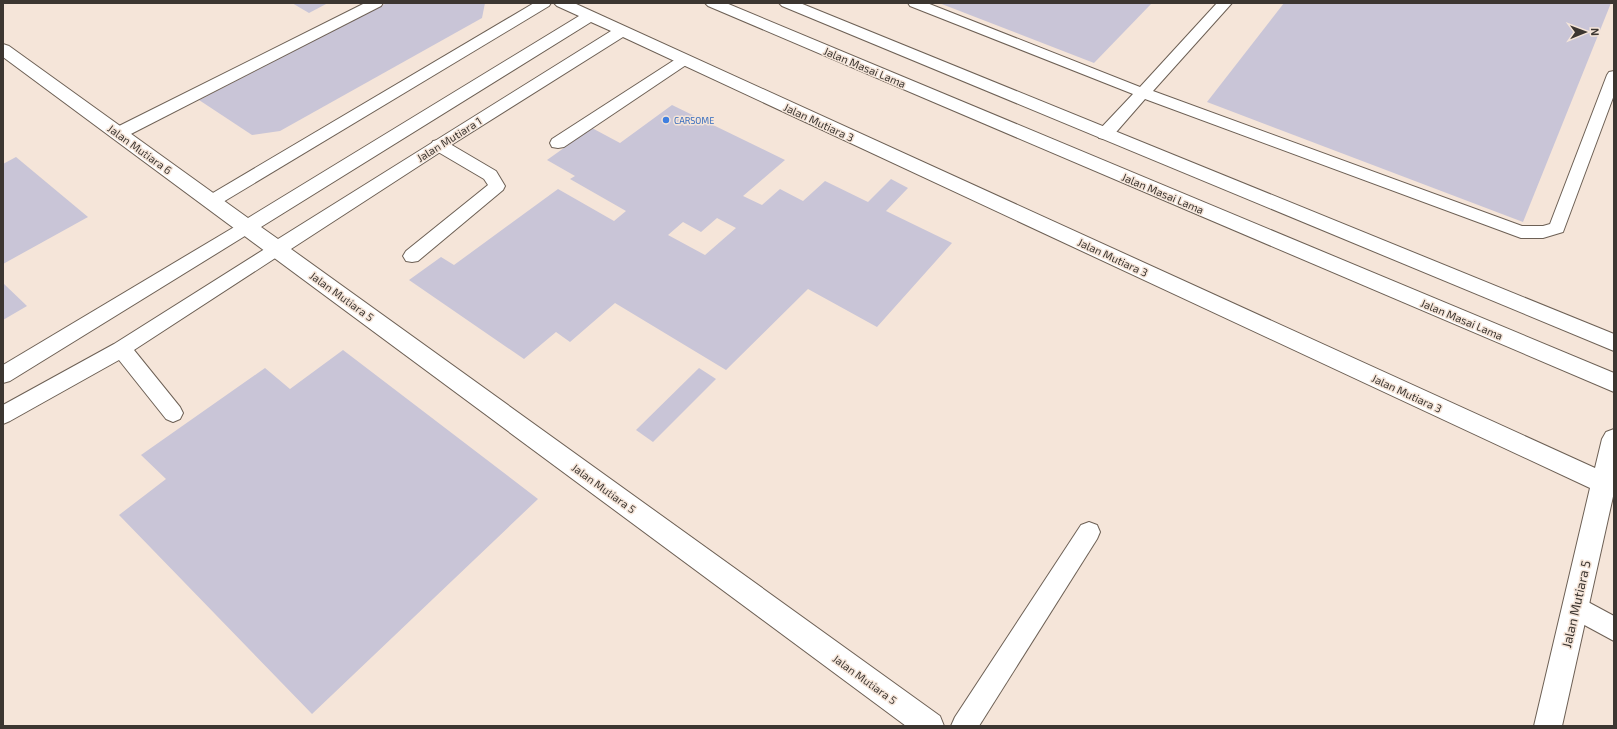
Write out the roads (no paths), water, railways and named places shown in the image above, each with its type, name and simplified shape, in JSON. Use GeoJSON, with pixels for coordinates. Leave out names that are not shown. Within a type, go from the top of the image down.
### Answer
{"type":"FeatureCollection","features":[{"type":"Feature","properties":{"kind":"street","name":"Jalan Mutiara 3"},"geometry":{"type":"LineString","coordinates":[[562,3],[1604,483]]}},
{"type":"Feature","properties":{"kind":"street","name":"Jalan Masai Lama"},"geometry":{"type":"LineString","coordinates":[[713,3],[1614,383]]}},
{"type":"Feature","properties":{"kind":"street"},"geometry":{"type":"LineString","coordinates":[[787,3],[1614,343]]}},
{"type":"Feature","properties":{"kind":"street"},"geometry":{"type":"LineString","coordinates":[[247,227],[590,16]]}},
{"type":"Feature","properties":{"kind":"street","name":"Jalan Mutiara 1"},"geometry":{"type":"LineString","coordinates":[[277,249],[439,145],[622,31]]}},
{"type":"Feature","properties":{"kind":"street","name":"Jalan Mutiara 6"},"geometry":{"type":"LineString","coordinates":[[3,49],[277,249]]}},
{"type":"Feature","properties":{"kind":"street"},"geometry":{"type":"LineString","coordinates":[[932,96],[956,73]]}},
{"type":"Feature","properties":{"kind":"street","name":"Jalan Mutiara 5"},"geometry":{"type":"LineString","coordinates":[[277,249],[930,726]]}},
{"type":"Feature","properties":{"kind":"street","name":"Jalan Mutiara 5"},"geometry":{"type":"LineString","coordinates":[[1548,726],[1614,439]]}},
{"type":"Feature","properties":{"kind":"lane"},"geometry":{"type":"LineString","coordinates":[[119,133],[376,3]]}},
{"type":"Feature","properties":{"kind":"lane"},"geometry":{"type":"LineString","coordinates":[[212,201],[544,3]]}},
{"type":"Feature","properties":{"kind":"lane"},"geometry":{"type":"LineString","coordinates":[[915,3],[1143,93],[1521,232],[1543,232],[1557,228],[1614,75]]}},
{"type":"Feature","properties":{"kind":"lane"},"geometry":{"type":"LineString","coordinates":[[1105,134],[1225,3]]}},
{"type":"Feature","properties":{"kind":"lane"},"geometry":{"type":"LineString","coordinates":[[558,143],[684,60]]}},
{"type":"Feature","properties":{"kind":"lane"},"geometry":{"type":"LineString","coordinates":[[412,256],[497,186],[490,175],[439,145]]}},
{"type":"Feature","properties":{"kind":"lane"},"geometry":{"type":"LineString","coordinates":[[3,375],[247,227]]}},
{"type":"Feature","properties":{"kind":"lane"},"geometry":{"type":"LineString","coordinates":[[3,415],[121,349],[277,249]]}},
{"type":"Feature","properties":{"kind":"lane"},"geometry":{"type":"LineString","coordinates":[[121,349],[147,379],[172,413]]}},
{"type":"Feature","properties":{"kind":"lane"},"geometry":{"type":"LineString","coordinates":[[964,726],[1089,532]]}},
{"type":"Feature","properties":{"kind":"lane"},"geometry":{"type":"LineString","coordinates":[[1575,607],[1614,628]]}},
{"type":"Feature","properties":{"kind":"place","name":"CARSOME"},"geometry":{"type":"Point","coordinates":[666,120]}}]}
